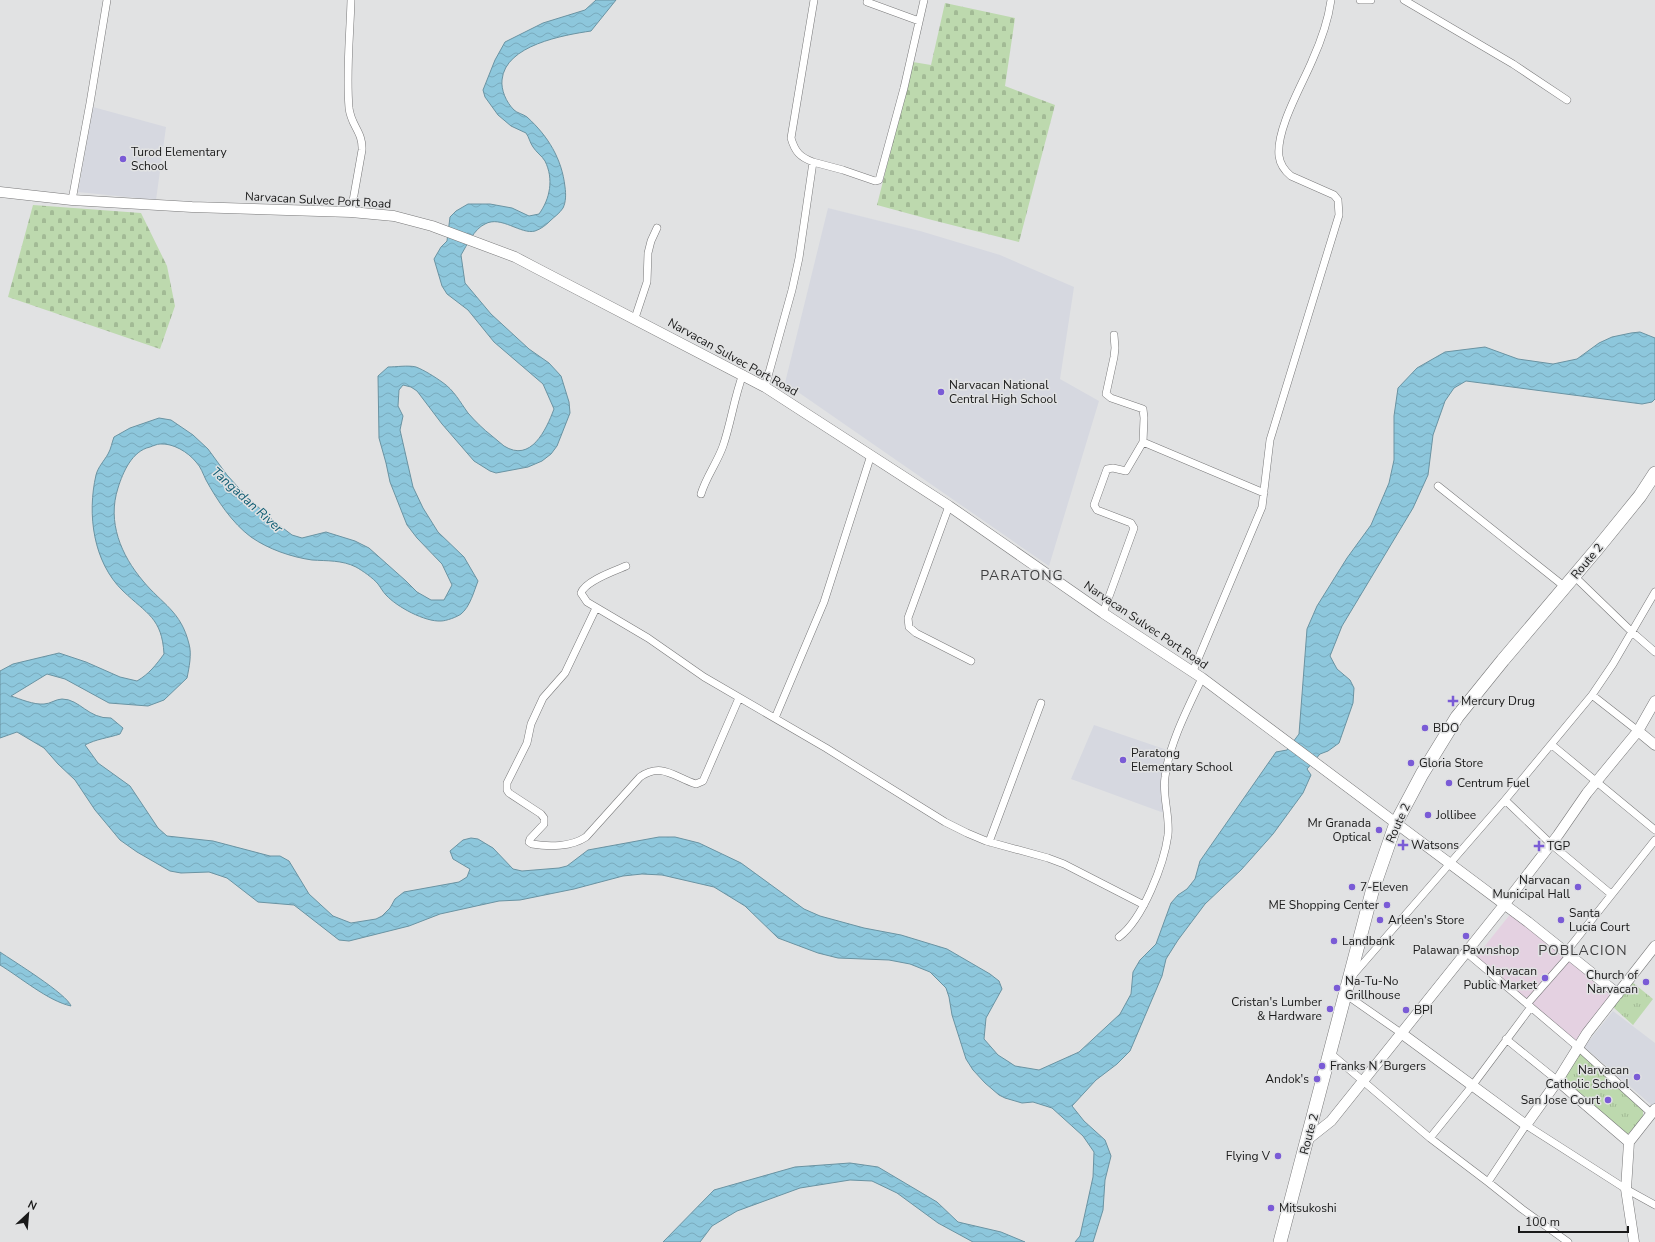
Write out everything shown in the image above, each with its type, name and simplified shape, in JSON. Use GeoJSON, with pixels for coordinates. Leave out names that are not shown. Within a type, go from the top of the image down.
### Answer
{"type":"FeatureCollection","features":[{"type":"Feature","properties":{"kind":"highway","name":"Route 2"},"geometry":{"type":"LineString","coordinates":[[1280,1242],[1372,892],[1396,823],[1422,774],[1457,717],[1640,496],[1655,472]]}},
{"type":"Feature","properties":{"kind":"street"},"geometry":{"type":"LineString","coordinates":[[72,200],[107,0]]}},
{"type":"Feature","properties":{"kind":"street"},"geometry":{"type":"LineString","coordinates":[[351,0],[347,70],[349,109],[352,121],[362,140],[362,150],[351,212]]}},
{"type":"Feature","properties":{"kind":"street"},"geometry":{"type":"LineString","coordinates":[[814,0],[791,138],[794,148],[799,154],[813,162],[875,181],[879,180],[904,88],[924,0]]}},
{"type":"Feature","properties":{"kind":"street"},"geometry":{"type":"LineString","coordinates":[[1192,671],[1262,507],[1268,454],[1273,429],[1310,314],[1339,215],[1338,200],[1334,195],[1291,176],[1285,171],[1279,156],[1281,136],[1287,117],[1320,42],[1329,15],[1331,0]]}},
{"type":"Feature","properties":{"kind":"street"},"geometry":{"type":"LineString","coordinates":[[1360,0],[1370,0]]}},
{"type":"Feature","properties":{"kind":"street"},"geometry":{"type":"LineString","coordinates":[[1404,0],[1512,64],[1567,100]]}},
{"type":"Feature","properties":{"kind":"street"},"geometry":{"type":"LineString","coordinates":[[867,2],[919,21]]}},
{"type":"Feature","properties":{"kind":"street"},"geometry":{"type":"LineString","coordinates":[[765,387],[797,265],[813,162]]}},
{"type":"Feature","properties":{"kind":"street","name":"Narvacan Sulvec Port Road"},"geometry":{"type":"LineString","coordinates":[[0,192],[72,200],[192,207],[351,212],[394,216],[414,221],[515,257],[743,374],[949,506],[1103,613],[1202,678],[1568,953],[1618,994]]}},
{"type":"Feature","properties":{"kind":"street"},"geometry":{"type":"LineString","coordinates":[[635,318],[647,282],[648,253],[651,241],[657,228]]}},
{"type":"Feature","properties":{"kind":"street"},"geometry":{"type":"LineString","coordinates":[[1103,613],[1134,528],[1130,523],[1097,510],[1094,505],[1107,469],[1113,468],[1126,471],[1143,442],[1144,418],[1143,409],[1111,398],[1106,394],[1114,357],[1114,335]]}},
{"type":"Feature","properties":{"kind":"street"},"geometry":{"type":"LineString","coordinates":[[701,494],[703,486],[717,462],[723,445],[743,374]]}},
{"type":"Feature","properties":{"kind":"street"},"geometry":{"type":"LineString","coordinates":[[1143,442],[1264,493]]}},
{"type":"Feature","properties":{"kind":"street"},"geometry":{"type":"LineString","coordinates":[[775,718],[824,602],[871,455]]}},
{"type":"Feature","properties":{"kind":"street"},"geometry":{"type":"LineString","coordinates":[[1438,486],[1565,587]]}},
{"type":"Feature","properties":{"kind":"street"},"geometry":{"type":"LineString","coordinates":[[949,506],[908,618],[909,627],[916,633],[971,661]]}},
{"type":"Feature","properties":{"kind":"street"},"geometry":{"type":"LineString","coordinates":[[626,566],[602,576],[582,590],[582,596],[587,602],[596,608],[648,638],[704,677],[826,748],[945,822],[989,842],[1048,858],[1064,864],[1144,905]]}},
{"type":"Feature","properties":{"kind":"street"},"geometry":{"type":"LineString","coordinates":[[1574,576],[1655,652]]}},
{"type":"Feature","properties":{"kind":"street"},"geometry":{"type":"LineString","coordinates":[[1350,978],[1450,865],[1552,745],[1592,695],[1632,632],[1655,592]]}},
{"type":"Feature","properties":{"kind":"street"},"geometry":{"type":"LineString","coordinates":[[596,608],[565,673],[543,698],[532,724],[527,743],[507,783],[507,790],[509,793],[541,814],[544,818],[544,824],[530,839],[529,842],[532,844],[563,845],[580,841],[640,777],[647,772],[660,770],[696,784],[703,781],[739,698]]}},
{"type":"Feature","properties":{"kind":"street"},"geometry":{"type":"LineString","coordinates":[[1119,937],[1132,924],[1144,905],[1159,870],[1168,835],[1168,821],[1164,797],[1165,777],[1168,762],[1178,731],[1202,678]]}},
{"type":"Feature","properties":{"kind":"street"},"geometry":{"type":"LineString","coordinates":[[1592,695],[1655,745]]}},
{"type":"Feature","properties":{"kind":"street"},"geometry":{"type":"LineString","coordinates":[[1308,1140],[1331,1121],[1467,952],[1638,730],[1655,701]]}},
{"type":"Feature","properties":{"kind":"street"},"geometry":{"type":"LineString","coordinates":[[989,842],[1041,703]]}},
{"type":"Feature","properties":{"kind":"street"},"geometry":{"type":"LineString","coordinates":[[1552,745],[1655,830]]}},
{"type":"Feature","properties":{"kind":"street"},"geometry":{"type":"LineString","coordinates":[[1505,800],[1551,844],[1611,894]]}},
{"type":"Feature","properties":{"kind":"street"},"geometry":{"type":"LineString","coordinates":[[1430,1138],[1472,1086],[1529,1005],[1611,894],[1655,840]]}},
{"type":"Feature","properties":{"kind":"street"},"geometry":{"type":"LineString","coordinates":[[1488,1182],[1526,1125],[1558,1081],[1578,1047],[1655,946]]}},
{"type":"Feature","properties":{"kind":"street"},"geometry":{"type":"LineString","coordinates":[[1467,952],[1653,1111],[1630,1142],[1626,1189],[1634,1242]]}},
{"type":"Feature","properties":{"kind":"street"},"geometry":{"type":"LineString","coordinates":[[1345,994],[1526,1125],[1626,1189],[1655,1205]]}},
{"type":"Feature","properties":{"kind":"street"},"geometry":{"type":"LineString","coordinates":[[1506,1039],[1630,1142]]}},
{"type":"Feature","properties":{"kind":"street"},"geometry":{"type":"LineString","coordinates":[[1330,1053],[1430,1138],[1522,1209],[1568,1242]]}},
{"type":"Feature","properties":{"kind":"shaded area","name":"Turod Elementary School"},"geometry":{"type":"Polygon","coordinates":[[[93,107],[166,127],[156,200],[78,192],[93,107]]]}},
{"type":"Feature","properties":{"kind":"shaded area","name":"Narvacan National Central High School"},"geometry":{"type":"Polygon","coordinates":[[[828,208],[920,231],[1000,255],[1074,287],[1060,379],[1099,401],[1049,566],[785,383],[828,208]]]}},
{"type":"Feature","properties":{"kind":"shaded area","name":"Paratong Elementary School"},"geometry":{"type":"Polygon","coordinates":[[[1094,725],[1170,751],[1165,770],[1161,798],[1164,813],[1071,779],[1094,725]]]}},
{"type":"Feature","properties":{"kind":"shaded area","name":"Narvacan Public Market"},"geometry":{"type":"Polygon","coordinates":[[[1512,912],[1613,998],[1577,1042],[1476,957],[1512,912]]]}},
{"type":"Feature","properties":{"kind":"shaded area","name":"Narvacan Catholic School"},"geometry":{"type":"Polygon","coordinates":[[[1613,1011],[1655,1043],[1655,1108],[1584,1047],[1613,1011]]]}},
{"type":"Feature","properties":{"kind":"green space"},"geometry":{"type":"Polygon","coordinates":[[[945,3],[1015,18],[1005,86],[1055,105],[1019,242],[877,205],[913,62],[931,65],[945,3]]]}},
{"type":"Feature","properties":{"kind":"green space"},"geometry":{"type":"Polygon","coordinates":[[[33,205],[141,213],[167,266],[175,306],[160,349],[8,297],[33,205]]]}},
{"type":"Feature","properties":{"kind":"green space"},"geometry":{"type":"Polygon","coordinates":[[[1632,982],[1653,999],[1633,1025],[1613,1007],[1632,982]]]}},
{"type":"Feature","properties":{"kind":"green space"},"geometry":{"type":"Polygon","coordinates":[[[1579,1051],[1643,1110],[1643,1119],[1626,1136],[1561,1080],[1579,1051]]]}},
{"type":"Feature","properties":{"kind":"water","name":"Tangadan River"},"geometry":{"type":"Polygon","coordinates":[[[596,0],[616,0],[591,31],[566,35],[524,50],[513,58],[506,68],[502,80],[503,92],[511,107],[535,124],[553,149],[561,167],[563,177],[566,195],[563,208],[545,225],[535,231],[524,230],[498,222],[485,224],[474,233],[461,255],[465,283],[491,314],[529,349],[549,363],[561,376],[569,402],[570,413],[557,446],[551,454],[542,461],[528,467],[496,473],[490,471],[474,461],[442,424],[417,391],[411,387],[403,385],[399,390],[398,406],[403,416],[400,430],[413,487],[423,508],[438,532],[464,557],[478,581],[471,599],[464,611],[457,616],[446,620],[434,621],[427,619],[404,609],[391,600],[373,579],[356,567],[340,562],[296,557],[265,545],[251,537],[231,518],[215,495],[193,458],[175,447],[159,444],[144,449],[129,463],[118,488],[115,501],[115,526],[118,538],[135,571],[176,616],[186,633],[190,652],[187,678],[164,700],[148,706],[109,703],[65,679],[47,674],[11,696],[36,704],[46,704],[60,699],[68,700],[96,715],[111,718],[123,728],[120,734],[85,745],[98,763],[130,786],[158,828],[167,836],[213,841],[270,856],[280,856],[289,861],[309,894],[333,916],[351,923],[376,919],[382,916],[390,908],[395,899],[404,892],[459,882],[467,877],[470,869],[453,859],[450,851],[463,840],[471,838],[478,839],[493,848],[513,869],[522,871],[567,866],[588,850],[659,837],[675,837],[699,843],[741,863],[804,909],[820,916],[864,928],[901,935],[947,949],[990,974],[999,981],[1002,989],[986,1018],[984,1039],[998,1055],[1015,1066],[1039,1070],[1079,1052],[1120,1014],[1131,994],[1133,972],[1140,960],[1156,944],[1171,903],[1178,895],[1187,889],[1195,879],[1200,861],[1276,752],[1287,750],[1299,734],[1307,629],[1317,606],[1347,558],[1371,525],[1389,483],[1394,460],[1394,416],[1398,388],[1417,368],[1445,352],[1485,347],[1518,359],[1553,364],[1577,359],[1599,343],[1612,337],[1640,332],[1655,338],[1655,399],[1652,402],[1642,404],[1466,381],[1454,388],[1445,401],[1433,435],[1428,475],[1413,508],[1342,626],[1330,656],[1337,669],[1350,680],[1354,688],[1353,703],[1339,743],[1328,751],[1320,754],[1307,769],[1311,775],[1303,793],[1273,834],[1241,870],[1205,904],[1178,940],[1166,959],[1162,976],[1130,1051],[1117,1064],[1096,1080],[1072,1106],[1084,1121],[1105,1140],[1111,1156],[1105,1180],[1103,1210],[1093,1242],[1075,1242],[1080,1236],[1093,1177],[1094,1152],[1083,1136],[1052,1108],[1033,1102],[1022,1103],[1005,1098],[985,1083],[973,1070],[966,1059],[952,1015],[946,988],[930,972],[910,964],[889,960],[838,958],[818,953],[778,938],[745,906],[714,887],[662,875],[642,874],[623,876],[574,889],[520,900],[499,901],[440,914],[409,926],[349,941],[339,940],[294,905],[258,902],[227,878],[209,872],[181,873],[170,871],[137,852],[120,840],[95,810],[75,780],[44,748],[17,732],[0,738],[0,671],[13,664],[59,653],[86,662],[120,677],[137,681],[152,669],[164,654],[160,632],[152,618],[123,591],[105,566],[95,537],[92,506],[96,475],[109,452],[114,437],[130,428],[159,418],[171,420],[193,435],[208,449],[227,475],[247,497],[292,535],[302,538],[326,532],[355,541],[369,548],[417,592],[431,600],[444,600],[452,585],[442,564],[417,538],[407,525],[390,482],[379,438],[378,376],[388,367],[413,366],[426,372],[450,389],[468,413],[485,431],[504,446],[514,450],[522,450],[530,447],[536,442],[547,426],[554,409],[543,384],[494,342],[468,310],[447,294],[442,286],[434,259],[441,247],[447,241],[450,217],[456,211],[468,204],[490,204],[512,208],[529,216],[539,214],[543,208],[550,189],[548,168],[545,161],[533,147],[526,133],[511,126],[498,115],[485,97],[483,90],[495,60],[505,42],[543,23],[585,10],[596,0]]]}},
{"type":"Feature","properties":{"kind":"water"},"geometry":{"type":"Polygon","coordinates":[[[0,952],[50,986],[71,1006],[44,994],[0,965],[0,952]]]}},
{"type":"Feature","properties":{"kind":"water"},"geometry":{"type":"Polygon","coordinates":[[[850,1163],[878,1167],[937,1202],[958,1222],[1001,1232],[1025,1242],[973,1242],[938,1223],[897,1193],[872,1181],[850,1180],[800,1188],[737,1211],[712,1226],[700,1242],[663,1242],[714,1190],[795,1167],[850,1163]]]}},
{"type":"Feature","properties":{"kind":"place","name":"Turod Elementary School"},"geometry":{"type":"Point","coordinates":[123,159]}},
{"type":"Feature","properties":{"kind":"place","name":"Narvacan National Central High School"},"geometry":{"type":"Point","coordinates":[941,392]}},
{"type":"Feature","properties":{"kind":"place","name":"Mercury Drug"},"geometry":{"type":"Point","coordinates":[1453,701]}},
{"type":"Feature","properties":{"kind":"place","name":"BDO"},"geometry":{"type":"Point","coordinates":[1425,728]}},
{"type":"Feature","properties":{"kind":"place","name":"Paratong Elementary School"},"geometry":{"type":"Point","coordinates":[1123,760]}},
{"type":"Feature","properties":{"kind":"place","name":"Gloria Store"},"geometry":{"type":"Point","coordinates":[1411,763]}},
{"type":"Feature","properties":{"kind":"place","name":"Centrum Fuel"},"geometry":{"type":"Point","coordinates":[1449,783]}},
{"type":"Feature","properties":{"kind":"place","name":"Jollibee"},"geometry":{"type":"Point","coordinates":[1428,815]}},
{"type":"Feature","properties":{"kind":"place","name":"Mr Granada Optical"},"geometry":{"type":"Point","coordinates":[1379,830]}},
{"type":"Feature","properties":{"kind":"place","name":"Watsons"},"geometry":{"type":"Point","coordinates":[1403,845]}},
{"type":"Feature","properties":{"kind":"place","name":"TGP"},"geometry":{"type":"Point","coordinates":[1539,846]}},
{"type":"Feature","properties":{"kind":"place","name":"7-Eleven"},"geometry":{"type":"Point","coordinates":[1352,887]}},
{"type":"Feature","properties":{"kind":"place","name":"Narvacan Municipal Hall"},"geometry":{"type":"Point","coordinates":[1578,887]}},
{"type":"Feature","properties":{"kind":"place","name":"ME Shopping Center"},"geometry":{"type":"Point","coordinates":[1387,905]}},
{"type":"Feature","properties":{"kind":"place","name":"Arleen's Store"},"geometry":{"type":"Point","coordinates":[1380,920]}},
{"type":"Feature","properties":{"kind":"place","name":"Santa Lucia Court"},"geometry":{"type":"Point","coordinates":[1561,920]}},
{"type":"Feature","properties":{"kind":"place","name":"Palawan Pawnshop"},"geometry":{"type":"Point","coordinates":[1466,936]}},
{"type":"Feature","properties":{"kind":"place","name":"Landbank"},"geometry":{"type":"Point","coordinates":[1334,941]}},
{"type":"Feature","properties":{"kind":"place","name":"Narvacan Public Market"},"geometry":{"type":"Point","coordinates":[1545,978]}},
{"type":"Feature","properties":{"kind":"place","name":"Church of Narvacan"},"geometry":{"type":"Point","coordinates":[1646,982]}},
{"type":"Feature","properties":{"kind":"place","name":"Na-Tu-No Grillhouse"},"geometry":{"type":"Point","coordinates":[1337,988]}},
{"type":"Feature","properties":{"kind":"place","name":"Cristan's Lumber & Hardware"},"geometry":{"type":"Point","coordinates":[1330,1009]}},
{"type":"Feature","properties":{"kind":"place","name":"BPI"},"geometry":{"type":"Point","coordinates":[1406,1010]}},
{"type":"Feature","properties":{"kind":"place","name":"Franks N´Burgers"},"geometry":{"type":"Point","coordinates":[1322,1066]}},
{"type":"Feature","properties":{"kind":"place","name":"Narvacan Catholic School"},"geometry":{"type":"Point","coordinates":[1637,1077]}},
{"type":"Feature","properties":{"kind":"place","name":"Andok's"},"geometry":{"type":"Point","coordinates":[1317,1079]}},
{"type":"Feature","properties":{"kind":"place","name":"San Jose Court"},"geometry":{"type":"Point","coordinates":[1608,1100]}},
{"type":"Feature","properties":{"kind":"place","name":"Flying V"},"geometry":{"type":"Point","coordinates":[1278,1156]}},
{"type":"Feature","properties":{"kind":"place","name":"Mitsukoshi"},"geometry":{"type":"Point","coordinates":[1271,1208]}},
{"type":"Feature","properties":{"kind":"district","name":"PARATONG"},"geometry":{"type":"Point","coordinates":[1022,575]}},
{"type":"Feature","properties":{"kind":"district","name":"POBLACION"},"geometry":{"type":"Point","coordinates":[1583,950]}}]}
